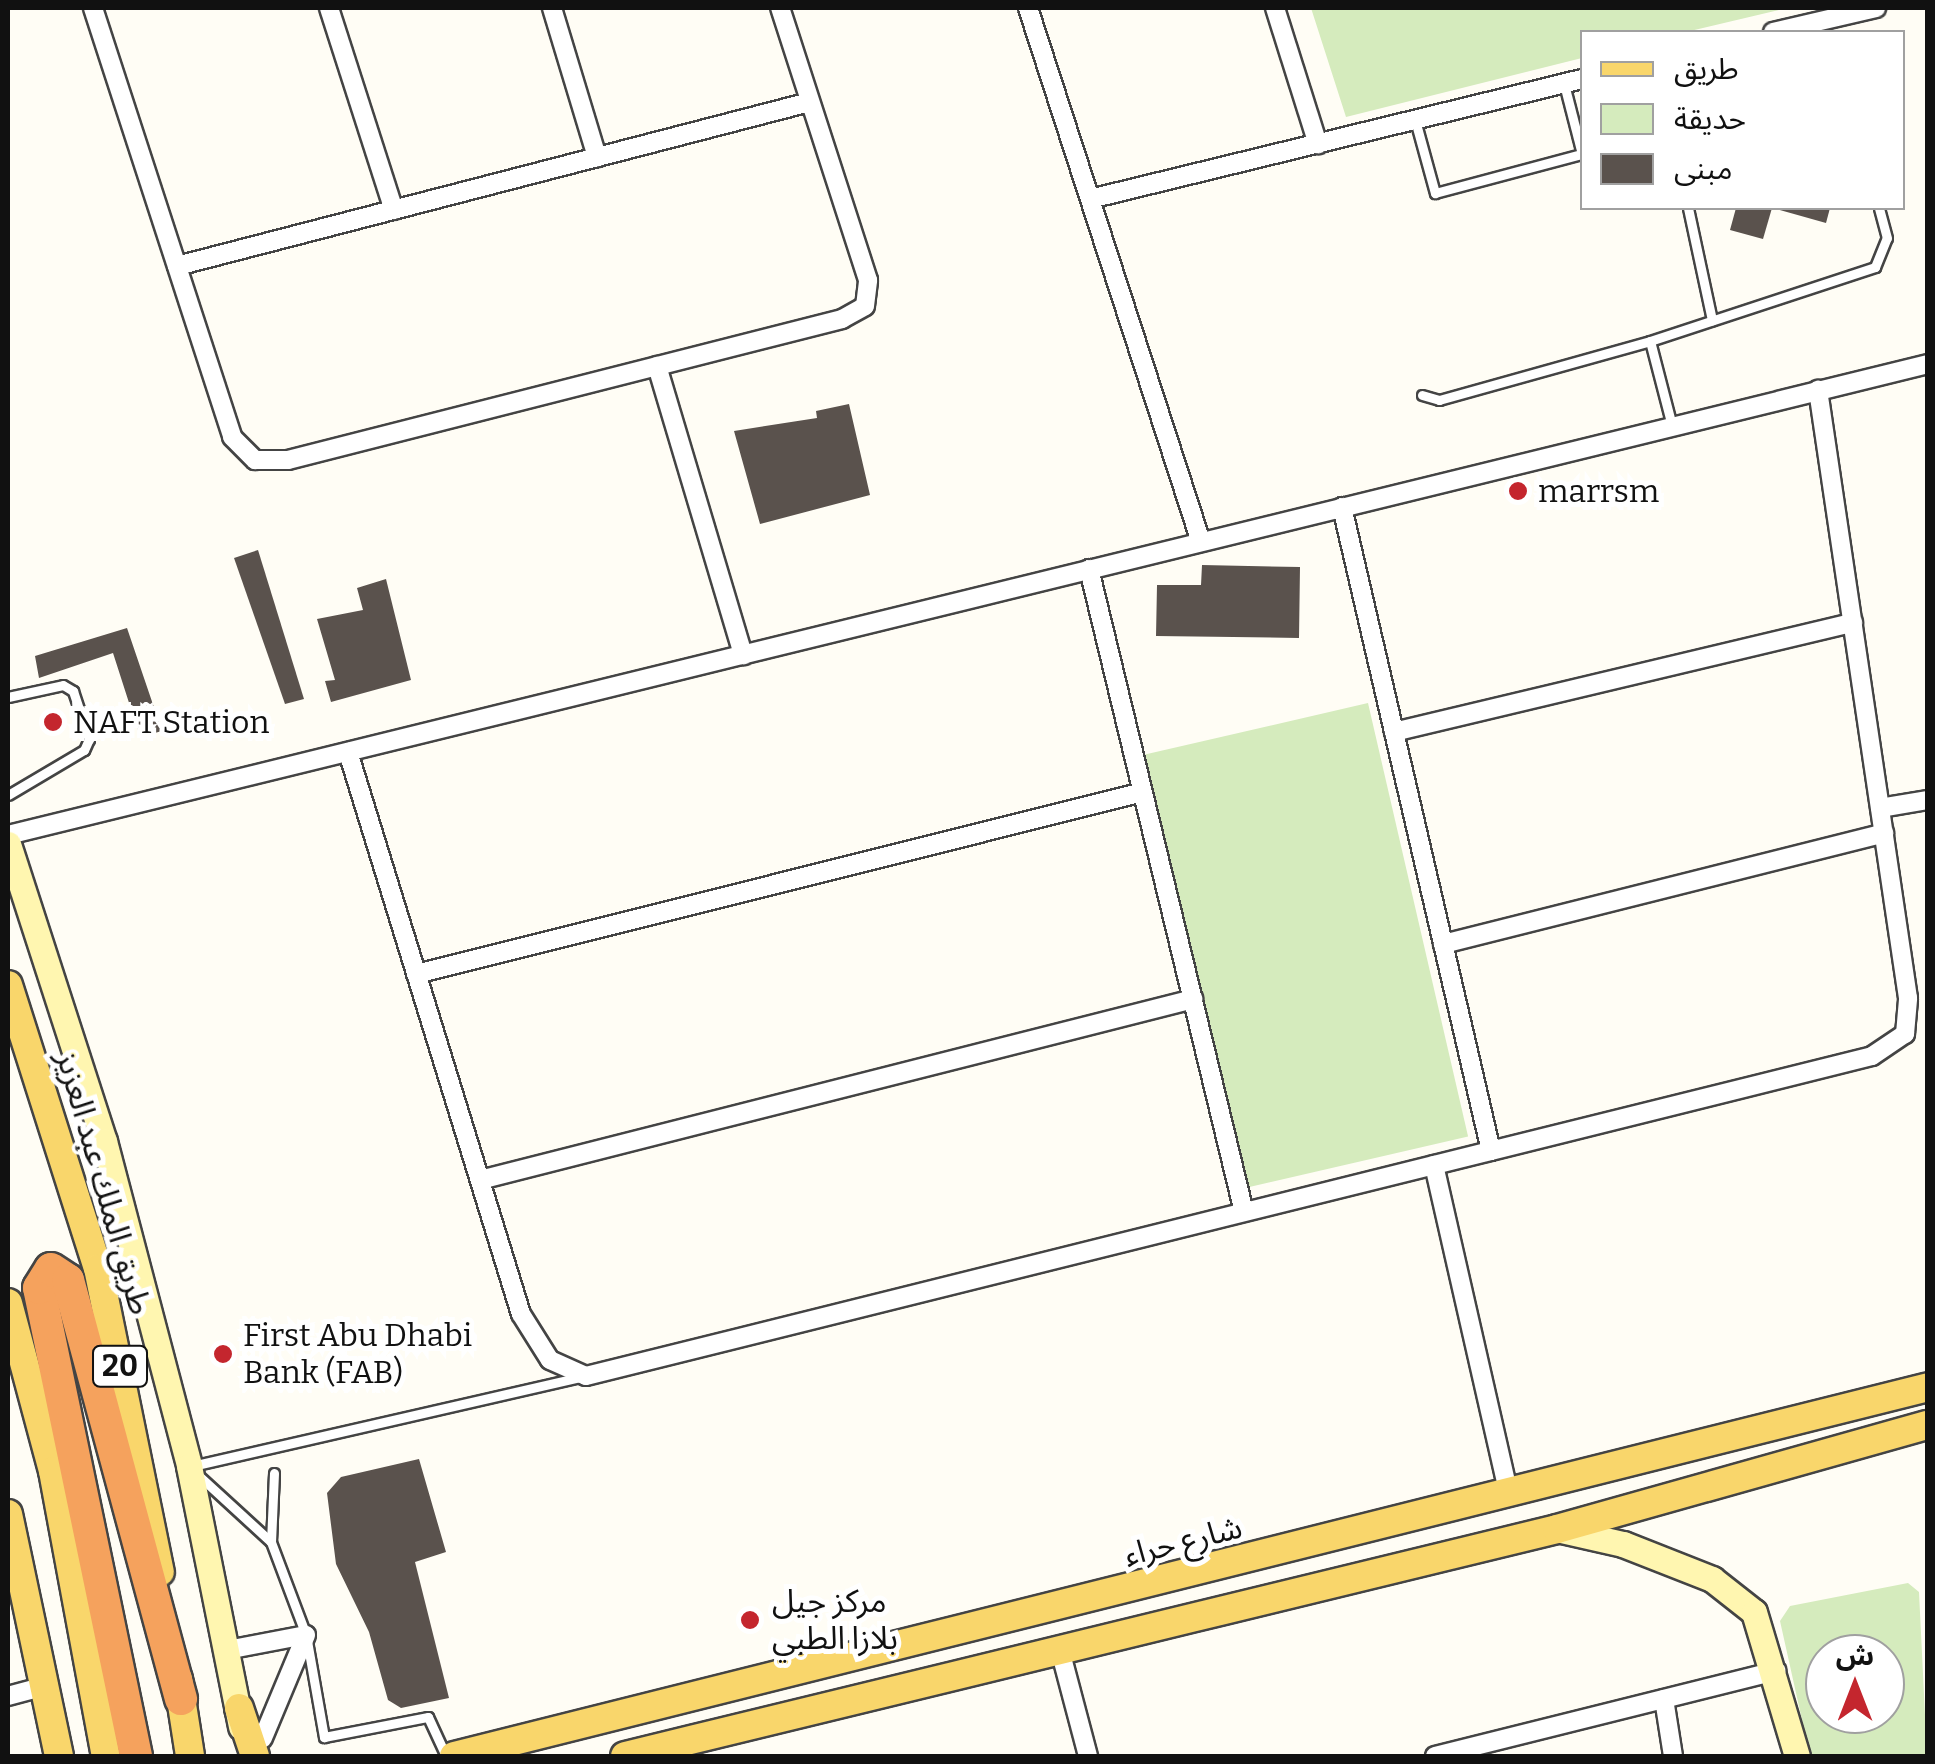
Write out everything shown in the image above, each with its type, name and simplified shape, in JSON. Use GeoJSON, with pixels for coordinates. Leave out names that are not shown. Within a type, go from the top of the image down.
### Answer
{"type":"FeatureCollection","features":[{"type":"Feature","properties":{"kind":"highway"},"geometry":{"type":"LineString","coordinates":[[136,1756],[39,1288],[51,1269],[68,1280],[181,1699]]}},
{"type":"Feature","properties":{"kind":"main road"},"geometry":{"type":"LineString","coordinates":[[8,844],[104,1141],[189,1466],[239,1708],[254,1750]]}},
{"type":"Feature","properties":{"kind":"main road","name":"طريق الملك عبد العزيز"},"geometry":{"type":"LineString","coordinates":[[8,985],[98,1268],[144,1476],[190,1756]]}},
{"type":"Feature","properties":{"kind":"main road"},"geometry":{"type":"LineString","coordinates":[[8,1303],[53,1471],[106,1756]]}},
{"type":"Feature","properties":{"kind":"main road","name":"شارع حراء"},"geometry":{"type":"LineString","coordinates":[[454,1756],[1510,1496],[1928,1387]]}},
{"type":"Feature","properties":{"kind":"main road"},"geometry":{"type":"LineString","coordinates":[[625,1756],[1557,1529],[1928,1425]]}},
{"type":"Feature","properties":{"kind":"main road"},"geometry":{"type":"LineString","coordinates":[[8,1514],[48,1686],[59,1756]]}},
{"type":"Feature","properties":{"kind":"main road"},"geometry":{"type":"LineString","coordinates":[[1557,1529],[1623,1544],[1712,1579],[1754,1612],[1777,1671],[1796,1756]]}},
{"type":"Feature","properties":{"kind":"main road"},"geometry":{"type":"LineString","coordinates":[[1310,1546],[1322,1586]]}},
{"type":"Feature","properties":{"kind":"street"},"geometry":{"type":"LineString","coordinates":[[93,8],[232,437],[255,460],[288,460],[842,320],[865,306],[868,280],[780,8]]}},
{"type":"Feature","properties":{"kind":"street"},"geometry":{"type":"LineString","coordinates":[[329,8],[394,210]]}},
{"type":"Feature","properties":{"kind":"street"},"geometry":{"type":"LineString","coordinates":[[552,8],[597,157]]}},
{"type":"Feature","properties":{"kind":"street"},"geometry":{"type":"LineString","coordinates":[[1028,8],[1201,542]]}},
{"type":"Feature","properties":{"kind":"street"},"geometry":{"type":"LineString","coordinates":[[1275,8],[1318,144]]}},
{"type":"Feature","properties":{"kind":"street"},"geometry":{"type":"LineString","coordinates":[[1781,30],[1876,8]]}},
{"type":"Feature","properties":{"kind":"street"},"geometry":{"type":"LineString","coordinates":[[1090,199],[1573,81]]}},
{"type":"Feature","properties":{"kind":"street"},"geometry":{"type":"LineString","coordinates":[[177,266],[810,102]]}},
{"type":"Feature","properties":{"kind":"street"},"geometry":{"type":"LineString","coordinates":[[8,835],[1928,364]]}},
{"type":"Feature","properties":{"kind":"street"},"geometry":{"type":"LineString","coordinates":[[657,366],[743,655]]}},
{"type":"Feature","properties":{"kind":"street"},"geometry":{"type":"LineString","coordinates":[[348,752],[521,1314],[550,1360],[586,1376],[1872,1056],[1905,1034],[1908,998],[1818,390]]}},
{"type":"Feature","properties":{"kind":"street"},"geometry":{"type":"LineString","coordinates":[[1342,507],[1492,1151]]}},
{"type":"Feature","properties":{"kind":"street"},"geometry":{"type":"LineString","coordinates":[[1090,570],[1244,1212]]}},
{"type":"Feature","properties":{"kind":"street"},"geometry":{"type":"LineString","coordinates":[[1394,732],[1853,623]]}},
{"type":"Feature","properties":{"kind":"street"},"geometry":{"type":"LineString","coordinates":[[416,974],[1143,792]]}},
{"type":"Feature","properties":{"kind":"street"},"geometry":{"type":"LineString","coordinates":[[1880,808],[1928,800]]}},
{"type":"Feature","properties":{"kind":"street"},"geometry":{"type":"LineString","coordinates":[[1444,944],[1884,832]]}},
{"type":"Feature","properties":{"kind":"street"},"geometry":{"type":"LineString","coordinates":[[480,1180],[1193,999]]}},
{"type":"Feature","properties":{"kind":"street"},"geometry":{"type":"LineString","coordinates":[[1434,1165],[1510,1496]]}},
{"type":"Feature","properties":{"kind":"street"},"geometry":{"type":"LineString","coordinates":[[228,1650],[306,1635]]}},
{"type":"Feature","properties":{"kind":"street"},"geometry":{"type":"LineString","coordinates":[[254,1750],[306,1635]]}},
{"type":"Feature","properties":{"kind":"street"},"geometry":{"type":"LineString","coordinates":[[1060,1650],[1088,1756]]}},
{"type":"Feature","properties":{"kind":"street"},"geometry":{"type":"LineString","coordinates":[[1435,1756],[1777,1671]]}},
{"type":"Feature","properties":{"kind":"street"},"geometry":{"type":"LineString","coordinates":[[8,1696],[48,1686]]}},
{"type":"Feature","properties":{"kind":"street"},"geometry":{"type":"LineString","coordinates":[[1664,1699],[1673,1756]]}},
{"type":"Feature","properties":{"kind":"lane"},"geometry":{"type":"LineString","coordinates":[[1573,81],[1580,138]]}},
{"type":"Feature","properties":{"kind":"lane"},"geometry":{"type":"LineString","coordinates":[[1415,120],[1434,192],[1580,155]]}},
{"type":"Feature","properties":{"kind":"lane"},"geometry":{"type":"LineString","coordinates":[[1688,210],[1712,320]]}},
{"type":"Feature","properties":{"kind":"lane"},"geometry":{"type":"LineString","coordinates":[[1422,395],[1439,400],[1650,341],[1875,268],[1887,238],[1880,210]]}},
{"type":"Feature","properties":{"kind":"lane"},"geometry":{"type":"LineString","coordinates":[[1650,341],[1672,426]]}},
{"type":"Feature","properties":{"kind":"lane"},"geometry":{"type":"LineString","coordinates":[[8,698],[63,685],[89,739],[84,750],[8,795]]}},
{"type":"Feature","properties":{"kind":"lane"},"geometry":{"type":"LineString","coordinates":[[189,1466],[586,1376]]}},
{"type":"Feature","properties":{"kind":"lane"},"geometry":{"type":"LineString","coordinates":[[189,1466],[272,1542]]}},
{"type":"Feature","properties":{"kind":"lane"},"geometry":{"type":"LineString","coordinates":[[274,1473],[272,1542],[306,1635],[324,1737],[428,1717],[446,1756]]}},
{"type":"Feature","properties":{"kind":"green space"},"geometry":{"type":"Polygon","coordinates":[[[1311,8],[1787,8],[1694,30],[1580,30],[1580,58],[1346,117],[1311,8]]]}},
{"type":"Feature","properties":{"kind":"green space"},"geometry":{"type":"Polygon","coordinates":[[[1368,703],[1468,1137],[1244,1188],[1144,755],[1368,703]]]}},
{"type":"Feature","properties":{"kind":"green space"},"geometry":{"type":"Polygon","coordinates":[[[1908,1583],[1919,1592],[1927,1756],[1810,1756],[1805,1734],[1905,1734],[1905,1634],[1805,1634],[1805,1734],[1780,1621],[1790,1606],[1908,1583]]]}},
{"type":"Feature","properties":{"kind":"building"},"geometry":{"type":"Polygon","coordinates":[[[1735,210],[1771,210],[1763,239],[1730,230],[1735,210]]]}},
{"type":"Feature","properties":{"kind":"building"},"geometry":{"type":"Polygon","coordinates":[[[1780,210],[1829,210],[1826,223],[1780,210]]]}},
{"type":"Feature","properties":{"kind":"building"},"geometry":{"type":"Polygon","coordinates":[[[849,404],[870,495],[760,524],[734,431],[817,418],[816,411],[849,404]]]}},
{"type":"Feature","properties":{"kind":"building"},"geometry":{"type":"Polygon","coordinates":[[[258,550],[304,699],[285,704],[234,558],[258,550]]]}},
{"type":"Feature","properties":{"kind":"building"},"geometry":{"type":"Polygon","coordinates":[[[1202,565],[1300,567],[1299,638],[1156,636],[1157,585],[1201,585],[1202,565]]]}},
{"type":"Feature","properties":{"kind":"building"},"geometry":{"type":"Polygon","coordinates":[[[386,579],[411,680],[331,702],[325,681],[335,680],[317,619],[363,610],[357,588],[386,579]]]}},
{"type":"Feature","properties":{"kind":"building"},"geometry":{"type":"Polygon","coordinates":[[[127,628],[162,731],[140,737],[113,653],[39,678],[35,656],[127,628]]]}},
{"type":"Feature","properties":{"kind":"building"},"geometry":{"type":"Polygon","coordinates":[[[419,1459],[446,1552],[415,1562],[449,1698],[401,1708],[388,1700],[369,1632],[336,1564],[327,1493],[341,1477],[419,1459]]]}},
{"type":"Feature","properties":{"kind":"place","name":"marrsm"},"geometry":{"type":"Point","coordinates":[1518,491]}},
{"type":"Feature","properties":{"kind":"place","name":"NAFT Station"},"geometry":{"type":"Point","coordinates":[53,722]}},
{"type":"Feature","properties":{"kind":"place","name":"First Abu Dhabi Bank (FAB)"},"geometry":{"type":"Point","coordinates":[223,1354]}},
{"type":"Feature","properties":{"kind":"place","name":"مركز جيل بلازا الطبي"},"geometry":{"type":"Point","coordinates":[750,1620]}}]}
